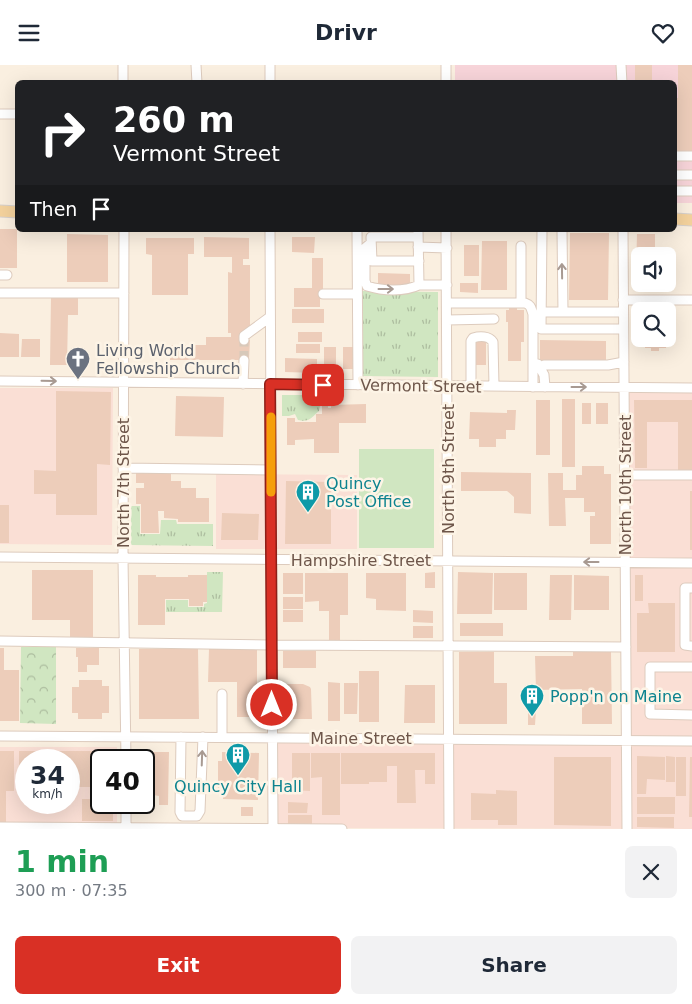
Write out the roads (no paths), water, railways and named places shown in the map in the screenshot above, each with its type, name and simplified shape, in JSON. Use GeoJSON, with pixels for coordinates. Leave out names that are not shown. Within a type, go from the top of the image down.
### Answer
{"type":"FeatureCollection","features":[{"type":"Feature","properties":{"kind":"main road"},"geometry":{"type":"LineString","coordinates":[[0,211],[15,212]]}},
{"type":"Feature","properties":{"kind":"main road"},"geometry":{"type":"LineString","coordinates":[[677,219],[692,220]]}},
{"type":"Feature","properties":{"kind":"street"},"geometry":{"type":"LineString","coordinates":[[123,65],[123,80]]}},
{"type":"Feature","properties":{"kind":"street"},"geometry":{"type":"LineString","coordinates":[[196,65],[197,80]]}},
{"type":"Feature","properties":{"kind":"street"},"geometry":{"type":"LineString","coordinates":[[270,65],[270,80]]}},
{"type":"Feature","properties":{"kind":"street"},"geometry":{"type":"LineString","coordinates":[[446,65],[446,80]]}},
{"type":"Feature","properties":{"kind":"street"},"geometry":{"type":"LineString","coordinates":[[622,65],[622,80]]}},
{"type":"Feature","properties":{"kind":"street"},"geometry":{"type":"LineString","coordinates":[[0,114],[15,114]]}},
{"type":"Feature","properties":{"kind":"street"},"geometry":{"type":"LineString","coordinates":[[677,155],[692,156]]}},
{"type":"Feature","properties":{"kind":"street"},"geometry":{"type":"LineString","coordinates":[[677,175],[692,175]]}},
{"type":"Feature","properties":{"kind":"street"},"geometry":{"type":"LineString","coordinates":[[677,191],[692,191]]}},
{"type":"Feature","properties":{"kind":"street","name":"North 7th Street"},"geometry":{"type":"LineString","coordinates":[[124,232],[123,558],[126,749]]}},
{"type":"Feature","properties":{"kind":"street"},"geometry":{"type":"LineString","coordinates":[[270,232],[273,829]]}},
{"type":"Feature","properties":{"kind":"street"},"geometry":{"type":"LineString","coordinates":[[357,232],[358,385]]}},
{"type":"Feature","properties":{"kind":"street","name":"North 9th Street"},"geometry":{"type":"LineString","coordinates":[[446,232],[449,829]]}},
{"type":"Feature","properties":{"kind":"street"},"geometry":{"type":"LineString","coordinates":[[541,329],[542,232]]}},
{"type":"Feature","properties":{"kind":"street"},"geometry":{"type":"LineString","coordinates":[[562,232],[563,312]]}},
{"type":"Feature","properties":{"kind":"street","name":"North 10th Street"},"geometry":{"type":"LineString","coordinates":[[623,232],[627,829]]}},
{"type":"Feature","properties":{"kind":"street"},"geometry":{"type":"LineString","coordinates":[[418,261],[372,261],[372,237],[418,234],[419,285]]}},
{"type":"Feature","properties":{"kind":"street"},"geometry":{"type":"LineString","coordinates":[[372,243],[365,249],[365,281],[367,286],[377,289],[410,289],[419,285],[447,285]]}},
{"type":"Feature","properties":{"kind":"street"},"geometry":{"type":"LineString","coordinates":[[521,246],[521,303]]}},
{"type":"Feature","properties":{"kind":"street"},"geometry":{"type":"LineString","coordinates":[[418,247],[446,248]]}},
{"type":"Feature","properties":{"kind":"street"},"geometry":{"type":"LineString","coordinates":[[0,293],[124,293]]}},
{"type":"Feature","properties":{"kind":"street"},"geometry":{"type":"LineString","coordinates":[[323,294],[357,294]]}},
{"type":"Feature","properties":{"kind":"street"},"geometry":{"type":"LineString","coordinates":[[623,299],[692,300]]}},
{"type":"Feature","properties":{"kind":"street"},"geometry":{"type":"LineString","coordinates":[[447,303],[529,304],[533,314],[533,387]]}},
{"type":"Feature","properties":{"kind":"street"},"geometry":{"type":"LineString","coordinates":[[541,311],[623,312]]}},
{"type":"Feature","properties":{"kind":"street"},"geometry":{"type":"LineString","coordinates":[[605,312],[605,329]]}},
{"type":"Feature","properties":{"kind":"street"},"geometry":{"type":"LineString","coordinates":[[244,340],[244,336],[270,317]]}},
{"type":"Feature","properties":{"kind":"street"},"geometry":{"type":"LineString","coordinates":[[447,320],[494,319]]}},
{"type":"Feature","properties":{"kind":"street"},"geometry":{"type":"LineString","coordinates":[[545,387],[543,370],[540,368],[537,359],[538,329],[624,329]]}},
{"type":"Feature","properties":{"kind":"street"},"geometry":{"type":"LineString","coordinates":[[471,386],[471,341],[476,337],[492,339],[494,386]]}},
{"type":"Feature","properties":{"kind":"street"},"geometry":{"type":"LineString","coordinates":[[243,384],[244,360]]}},
{"type":"Feature","properties":{"kind":"street"},"geometry":{"type":"LineString","coordinates":[[540,368],[544,365],[608,365],[624,362]]}},
{"type":"Feature","properties":{"kind":"street","name":"Vermont Street"},"geometry":{"type":"LineString","coordinates":[[0,381],[692,388]]}},
{"type":"Feature","properties":{"kind":"street"},"geometry":{"type":"LineString","coordinates":[[123,468],[271,470]]}},
{"type":"Feature","properties":{"kind":"street"},"geometry":{"type":"LineString","coordinates":[[624,475],[692,475]]}},
{"type":"Feature","properties":{"kind":"street","name":"Hampshire Street"},"geometry":{"type":"LineString","coordinates":[[0,557],[692,563]]}},
{"type":"Feature","properties":{"kind":"street"},"geometry":{"type":"LineString","coordinates":[[692,588],[685,588],[685,645],[692,646]]}},
{"type":"Feature","properties":{"kind":"street"},"geometry":{"type":"LineString","coordinates":[[0,641],[626,647]]}},
{"type":"Feature","properties":{"kind":"street"},"geometry":{"type":"LineString","coordinates":[[692,667],[650,667],[650,714],[692,715]]}},
{"type":"Feature","properties":{"kind":"street"},"geometry":{"type":"LineString","coordinates":[[222,694],[222,737]]}},
{"type":"Feature","properties":{"kind":"street","name":"Maine Street"},"geometry":{"type":"LineString","coordinates":[[0,735],[692,741]]}},
{"type":"Feature","properties":{"kind":"street"},"geometry":{"type":"LineString","coordinates":[[181,737],[180,812],[182,816],[197,816],[200,811],[203,737]]}},
{"type":"Feature","properties":{"kind":"street"},"geometry":{"type":"LineString","coordinates":[[126,814],[126,828]]}},
{"type":"Feature","properties":{"kind":"street"},"geometry":{"type":"LineString","coordinates":[[0,827],[342,829]]}},
{"type":"Feature","properties":{"kind":"tunnel"},"geometry":{"type":"LineString","coordinates":[[244,340],[244,360]]}},
{"type":"Feature","properties":{"kind":"place","name":"Living World Fellowship Church"},"geometry":{"type":"Point","coordinates":[78,380]}},
{"type":"Feature","properties":{"kind":"place","name":"Quincy Post Office"},"geometry":{"type":"Point","coordinates":[308,513]}},
{"type":"Feature","properties":{"kind":"place","name":"Popp'n on Maine"},"geometry":{"type":"Point","coordinates":[532,717]}},
{"type":"Feature","properties":{"kind":"place","name":"Quincy City Hall"},"geometry":{"type":"Point","coordinates":[238,776]}}]}
